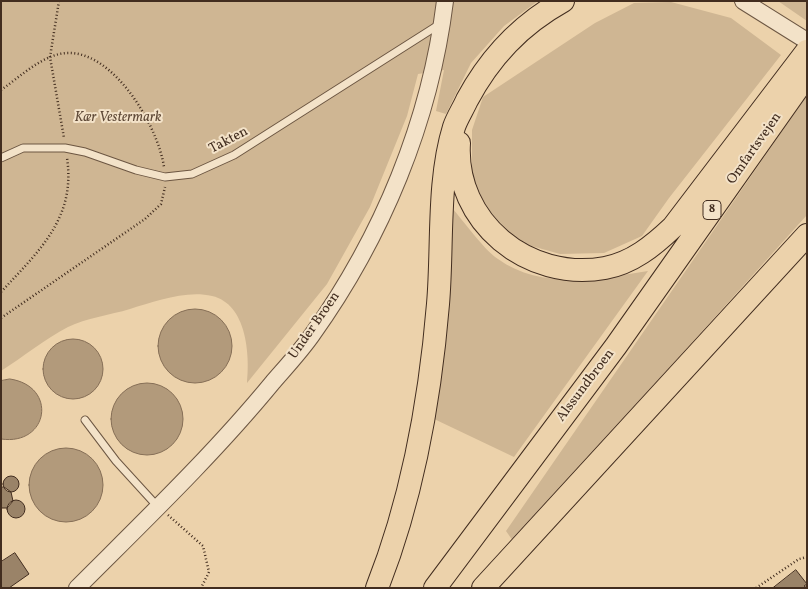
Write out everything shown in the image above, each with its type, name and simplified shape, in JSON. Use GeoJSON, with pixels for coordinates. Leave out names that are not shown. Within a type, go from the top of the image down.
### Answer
{"type":"FeatureCollection","features":[{"type":"Feature","properties":{"kind":"highway"},"geometry":{"type":"LineString","coordinates":[[377,588],[394,546],[413,480],[429,385],[438,304],[447,162],[454,125],[481,74],[498,52],[519,30],[544,11],[562,1]]}},
{"type":"Feature","properties":{"kind":"highway"},"geometry":{"type":"LineString","coordinates":[[467,100],[460,129],[458,155],[463,182],[472,206],[487,228],[506,246],[529,259],[545,265],[580,271],[606,268],[631,259],[654,246],[673,228],[807,51]]}},
{"type":"Feature","properties":{"kind":"highway","name":"Omfartsvejen"},"geometry":{"type":"LineString","coordinates":[[616,346],[807,75]]}},
{"type":"Feature","properties":{"kind":"highway"},"geometry":{"type":"LineString","coordinates":[[482,588],[807,235]]}},
{"type":"Feature","properties":{"kind":"highway","name":"Alssundbroen"},"geometry":{"type":"LineString","coordinates":[[435,588],[616,346]]}},
{"type":"Feature","properties":{"kind":"highway","name":"Alssundbroen"},"geometry":{"type":"LineString","coordinates":[[451,588],[576,411],[616,346]]}},
{"type":"Feature","properties":{"kind":"street","name":"Under Broen"},"geometry":{"type":"LineString","coordinates":[[77,588],[234,429],[311,336],[358,264],[388,204],[415,137],[428,94],[445,1]]}},
{"type":"Feature","properties":{"kind":"street"},"geometry":{"type":"LineString","coordinates":[[743,1],[807,41]]}},
{"type":"Feature","properties":{"kind":"lane","name":"Takten"},"geometry":{"type":"LineString","coordinates":[[1,158],[23,148],[66,148],[85,152],[136,170],[165,177],[192,174],[234,155],[442,23]]}},
{"type":"Feature","properties":{"kind":"lane"},"geometry":{"type":"LineString","coordinates":[[85,420],[116,461],[158,507]]}},
{"type":"Feature","properties":{"kind":"path"},"geometry":{"type":"LineString","coordinates":[[1,90],[50,57],[67,53],[94,60],[107,67],[128,88],[156,140],[163,159],[165,177],[165,190],[161,204],[145,219],[1,318]]}},
{"type":"Feature","properties":{"kind":"path"},"geometry":{"type":"LineString","coordinates":[[158,507],[203,546],[209,572],[201,588]]}},
{"type":"Feature","properties":{"kind":"path"},"geometry":{"type":"LineString","coordinates":[[756,588],[799,559],[807,557]]}},
{"type":"Feature","properties":{"kind":"green space","name":"Kær Vestermark"},"geometry":{"type":"Polygon","coordinates":[[[1,1],[538,1],[504,26],[471,63],[446,114],[436,111],[444,70],[418,74],[407,116],[370,207],[327,284],[247,383],[248,359],[244,332],[239,320],[233,309],[224,301],[212,296],[202,295],[170,298],[75,324],[51,337],[1,371],[1,1]]]}},
{"type":"Feature","properties":{"kind":"green space"},"geometry":{"type":"Polygon","coordinates":[[[778,1],[807,1],[807,21],[778,1]]]}},
{"type":"Feature","properties":{"kind":"green space"},"geometry":{"type":"Polygon","coordinates":[[[671,2],[731,18],[781,55],[669,198],[642,236],[604,253],[560,254],[528,245],[493,222],[472,179],[472,130],[483,97],[595,23],[634,3],[671,2]]]}},
{"type":"Feature","properties":{"kind":"green space"},"geometry":{"type":"Polygon","coordinates":[[[807,95],[807,215],[513,541],[506,531],[807,95]]]}},
{"type":"Feature","properties":{"kind":"green space"},"geometry":{"type":"Polygon","coordinates":[[[451,207],[480,242],[498,259],[515,269],[533,275],[551,279],[570,280],[610,277],[648,271],[514,457],[432,418],[451,207]]]}},
{"type":"Feature","properties":{"kind":"shaded area"},"geometry":{"type":"Polygon","coordinates":[[[188,309],[202,309],[216,315],[226,325],[232,339],[232,353],[226,367],[216,377],[202,383],[188,383],[174,377],[164,367],[158,353],[158,339],[164,325],[174,315],[188,309]]]}},
{"type":"Feature","properties":{"kind":"shaded area"},"geometry":{"type":"Polygon","coordinates":[[[67,339],[79,339],[95,347],[101,357],[103,369],[101,381],[95,391],[79,399],[67,399],[51,391],[43,375],[43,363],[51,347],[67,339]]]}},
{"type":"Feature","properties":{"kind":"shaded area"},"geometry":{"type":"Polygon","coordinates":[[[10,379],[25,384],[36,392],[41,403],[42,414],[38,425],[29,434],[17,439],[1,439],[1,381],[10,379]]]}},
{"type":"Feature","properties":{"kind":"shaded area"},"geometry":{"type":"Polygon","coordinates":[[[147,383],[167,389],[177,399],[183,419],[177,439],[167,449],[147,455],[127,449],[117,439],[111,419],[117,399],[127,389],[147,383]]]}},
{"type":"Feature","properties":{"kind":"shaded area"},"geometry":{"type":"Polygon","coordinates":[[[66,448],[80,451],[92,459],[100,471],[103,485],[100,499],[92,511],[80,519],[66,522],[52,519],[40,511],[32,499],[29,485],[32,471],[40,459],[52,451],[66,448]]]}},
{"type":"Feature","properties":{"kind":"building"},"geometry":{"type":"Polygon","coordinates":[[[8,476],[14,476],[19,481],[17,490],[8,492],[3,487],[3,481],[8,476]]]}},
{"type":"Feature","properties":{"kind":"building"},"geometry":{"type":"Polygon","coordinates":[[[4,487],[11,492],[13,501],[7,508],[1,508],[1,488],[4,487]]]}},
{"type":"Feature","properties":{"kind":"building"},"geometry":{"type":"Polygon","coordinates":[[[16,500],[22,503],[25,509],[22,515],[16,518],[10,515],[7,509],[10,503],[16,500]]]}},
{"type":"Feature","properties":{"kind":"building"},"geometry":{"type":"Polygon","coordinates":[[[15,553],[29,574],[9,588],[1,588],[1,562],[15,553]]]}},
{"type":"Feature","properties":{"kind":"building"},"geometry":{"type":"Polygon","coordinates":[[[796,570],[807,584],[804,586],[807,588],[773,588],[796,570]]]}}]}
